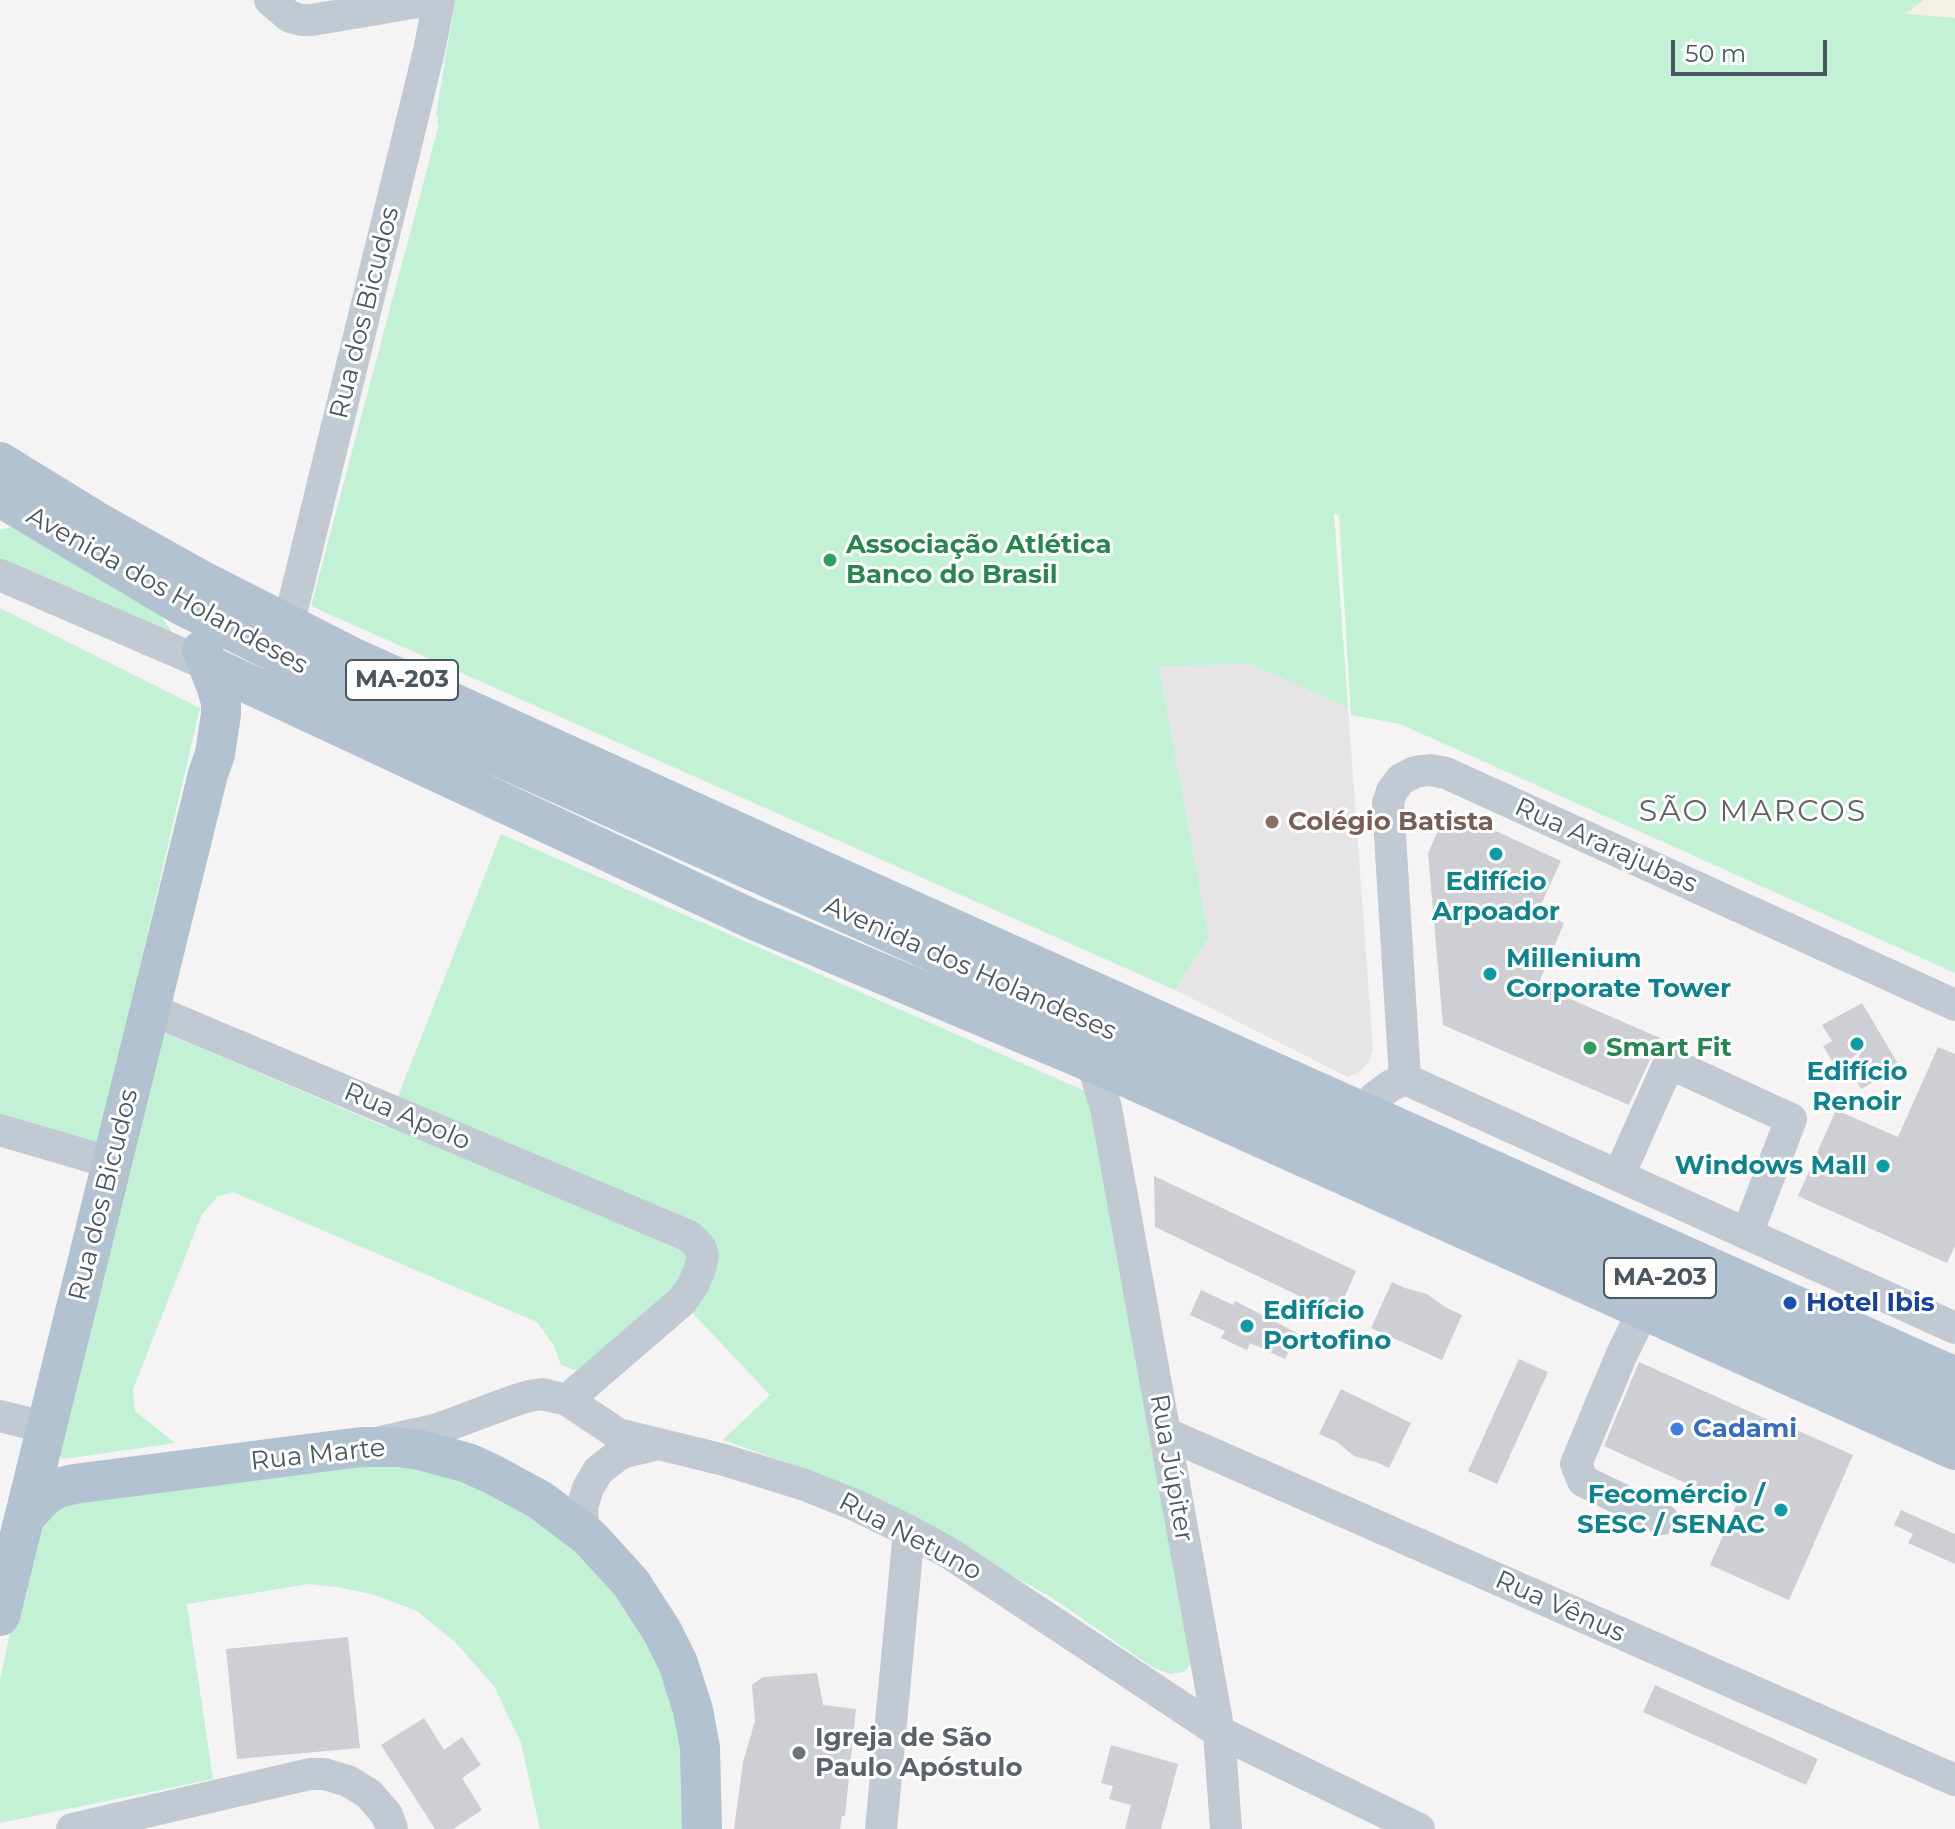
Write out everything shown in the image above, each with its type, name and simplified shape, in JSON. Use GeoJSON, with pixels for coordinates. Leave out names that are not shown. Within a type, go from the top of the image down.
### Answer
{"type":"FeatureCollection","features":[{"type":"Feature","properties":{"kind":"main road","name":"Avenida dos Holandeses"},"geometry":{"type":"LineString","coordinates":[[0,462],[111,530],[288,626],[732,830],[1123,1062]]}},
{"type":"Feature","properties":{"kind":"main road","name":"Avenida dos Holandeses"},"geometry":{"type":"LineString","coordinates":[[5,505],[183,606],[344,687],[619,811],[1123,1062],[1593,1286],[1955,1450]]}},
{"type":"Feature","properties":{"kind":"main road","name":"Rua dos Bicudos"},"geometry":{"type":"LineString","coordinates":[[0,1616],[215,754],[221,714],[217,688],[183,606]]}},
{"type":"Feature","properties":{"kind":"main road","name":"Avenida dos Holandeses"},"geometry":{"type":"LineString","coordinates":[[208,665],[752,919],[1123,1062],[1366,1129],[1955,1377]]}},
{"type":"Feature","properties":{"kind":"main road","name":"Rua dos Bicudos"},"geometry":{"type":"LineString","coordinates":[[208,774],[240,725],[254,716],[280,709],[307,710]]}},
{"type":"Feature","properties":{"kind":"main road"},"geometry":{"type":"LineString","coordinates":[[540,820],[619,811]]}},
{"type":"Feature","properties":{"kind":"main road","name":"Avenida dos Holandeses"},"geometry":{"type":"LineString","coordinates":[[1366,1129],[1546,1227],[1955,1411]]}},
{"type":"Feature","properties":{"kind":"main road"},"geometry":{"type":"LineString","coordinates":[[1546,1227],[1567,1258],[1593,1286]]}},
{"type":"Feature","properties":{"kind":"main road"},"geometry":{"type":"LineString","coordinates":[[43,1441],[43,1463],[53,1474],[74,1484]]}},
{"type":"Feature","properties":{"kind":"main road","name":"Rua Marte"},"geometry":{"type":"LineString","coordinates":[[24,1518],[44,1496],[74,1484],[361,1447],[420,1450],[468,1463],[492,1474],[540,1500],[589,1537],[631,1583],[662,1631],[678,1663],[693,1710],[700,1748],[702,1829]]}},
{"type":"Feature","properties":{"kind":"street"},"geometry":{"type":"LineString","coordinates":[[270,0],[290,17],[302,20],[430,0]]}},
{"type":"Feature","properties":{"kind":"street","name":"Rua dos Bicudos"},"geometry":{"type":"LineString","coordinates":[[288,626],[439,0]]}},
{"type":"Feature","properties":{"kind":"street"},"geometry":{"type":"LineString","coordinates":[[0,575],[208,665]]}},
{"type":"Feature","properties":{"kind":"street","name":"Rua Ararajubas"},"geometry":{"type":"LineString","coordinates":[[1405,1079],[1388,803],[1401,779],[1415,772],[1430,770],[1446,773],[1955,1005]]}},
{"type":"Feature","properties":{"kind":"street","name":"Rua Apolo"},"geometry":{"type":"LineString","coordinates":[[150,1009],[689,1236],[703,1255],[693,1285],[682,1301],[579,1409]]}},
{"type":"Feature","properties":{"kind":"street","name":"Rua Júpiter"},"geometry":{"type":"LineString","coordinates":[[1123,1062],[1165,1433],[1219,1732],[1226,1829]]}},
{"type":"Feature","properties":{"kind":"street"},"geometry":{"type":"LineString","coordinates":[[1619,1175],[1669,1063],[1791,1119],[1747,1234]]}},
{"type":"Feature","properties":{"kind":"street"},"geometry":{"type":"LineString","coordinates":[[1366,1129],[1374,1098],[1405,1079],[1955,1328]]}},
{"type":"Feature","properties":{"kind":"street"},"geometry":{"type":"LineString","coordinates":[[0,1130],[112,1163]]}},
{"type":"Feature","properties":{"kind":"street"},"geometry":{"type":"LineString","coordinates":[[1644,1309],[1576,1464],[1583,1481],[1662,1519]]}},
{"type":"Feature","properties":{"kind":"street","name":"Rua Netuno"},"geometry":{"type":"LineString","coordinates":[[361,1447],[452,1425],[542,1394],[579,1409],[618,1434],[724,1460],[805,1485],[909,1531],[988,1578],[1219,1732],[1419,1829]]}},
{"type":"Feature","properties":{"kind":"street"},"geometry":{"type":"LineString","coordinates":[[579,1409],[598,1452],[582,1507],[583,1524],[589,1537]]}},
{"type":"Feature","properties":{"kind":"street"},"geometry":{"type":"LineString","coordinates":[[0,1416],[43,1441]]}},
{"type":"Feature","properties":{"kind":"street","name":"Rua Vênus"},"geometry":{"type":"LineString","coordinates":[[1165,1433],[1955,1780]]}},
{"type":"Feature","properties":{"kind":"street"},"geometry":{"type":"LineString","coordinates":[[591,1481],[603,1466],[617,1456],[658,1445]]}},
{"type":"Feature","properties":{"kind":"street"},"geometry":{"type":"LineString","coordinates":[[881,1829],[909,1531]]}},
{"type":"Feature","properties":{"kind":"street"},"geometry":{"type":"LineString","coordinates":[[1150,1688],[1169,1685],[1183,1678],[1205,1656]]}},
{"type":"Feature","properties":{"kind":"street"},"geometry":{"type":"LineString","coordinates":[[1223,1785],[1248,1763],[1263,1757],[1273,1758]]}},
{"type":"Feature","properties":{"kind":"street"},"geometry":{"type":"LineString","coordinates":[[87,1827],[310,1774],[324,1774],[348,1781],[369,1794],[387,1815],[392,1829]]}},
{"type":"Feature","properties":{"kind":"shaded area","name":"Colégio Batista"},"geometry":{"type":"Polygon","coordinates":[[[1251,664],[1348,708],[1373,1050],[1369,1062],[1348,1077],[1175,990],[1209,937],[1159,665],[1251,664]]]}},
{"type":"Feature","properties":{"kind":"green space"},"geometry":{"type":"Polygon","coordinates":[[[455,0],[1955,0],[1955,973],[1400,724],[1351,715],[1339,516],[1334,513],[1348,708],[1251,664],[1159,666],[1209,937],[1175,990],[311,606],[439,124],[436,115],[455,0]]]}},
{"type":"Feature","properties":{"kind":"green space"},"geometry":{"type":"Polygon","coordinates":[[[25,528],[154,605],[171,631],[160,636],[0,561],[0,530],[25,528]]]}},
{"type":"Feature","properties":{"kind":"green space"},"geometry":{"type":"Polygon","coordinates":[[[0,608],[200,708],[98,1145],[0,1116],[0,608]]]}},
{"type":"Feature","properties":{"kind":"green space"},"geometry":{"type":"Polygon","coordinates":[[[501,834],[1092,1094],[1196,1657],[1184,1672],[1170,1674],[1152,1667],[1051,1597],[912,1521],[816,1473],[723,1440],[770,1395],[689,1309],[576,1370],[561,1365],[554,1346],[537,1322],[233,1192],[218,1196],[202,1214],[133,1389],[135,1411],[175,1443],[63,1459],[51,1447],[158,1030],[386,1127],[501,834]]]}},
{"type":"Feature","properties":{"kind":"green space"},"geometry":{"type":"Polygon","coordinates":[[[343,1459],[474,1476],[627,1588],[682,1707],[691,1829],[540,1829],[521,1743],[494,1686],[456,1643],[417,1611],[375,1595],[308,1584],[187,1604],[213,1779],[0,1823],[0,1680],[32,1530],[50,1504],[343,1459]]]}},
{"type":"Feature","properties":{"kind":"sand"},"geometry":{"type":"Polygon","coordinates":[[[1923,0],[1955,0],[1955,18],[1906,14],[1923,0]]]}},
{"type":"Feature","properties":{"kind":"building"},"geometry":{"type":"Polygon","coordinates":[[[1448,809],[1561,861],[1538,911],[1564,923],[1538,985],[1660,1038],[1629,1105],[1443,1025],[1428,853],[1448,809]]]}},
{"type":"Feature","properties":{"kind":"building","name":"Edifício Renoir"},"geometry":{"type":"Polygon","coordinates":[[[1862,1003],[1900,1067],[1861,1089],[1852,1073],[1861,1052],[1836,1067],[1823,1046],[1832,1041],[1822,1025],[1862,1003]]]}},
{"type":"Feature","properties":{"kind":"building","name":"Windows Mall"},"geometry":{"type":"Polygon","coordinates":[[[1938,1047],[1955,1054],[1955,1246],[1947,1263],[1798,1196],[1836,1110],[1898,1137],[1938,1047]]]}},
{"type":"Feature","properties":{"kind":"building"},"geometry":{"type":"Polygon","coordinates":[[[1154,1176],[1356,1271],[1337,1314],[1155,1227],[1154,1176]]]}},
{"type":"Feature","properties":{"kind":"building"},"geometry":{"type":"Polygon","coordinates":[[[1392,1282],[1427,1294],[1462,1315],[1442,1360],[1371,1328],[1392,1282]]]}},
{"type":"Feature","properties":{"kind":"building","name":"Edifício Portofino"},"geometry":{"type":"Polygon","coordinates":[[[1201,1290],[1233,1305],[1235,1301],[1297,1333],[1285,1359],[1250,1343],[1247,1350],[1221,1338],[1225,1331],[1190,1315],[1201,1290]]]}},
{"type":"Feature","properties":{"kind":"building"},"geometry":{"type":"Polygon","coordinates":[[[1519,1359],[1548,1372],[1497,1484],[1468,1471],[1519,1359]]]}},
{"type":"Feature","properties":{"kind":"building"},"geometry":{"type":"Polygon","coordinates":[[[1639,1362],[1853,1455],[1789,1600],[1710,1565],[1736,1506],[1604,1446],[1639,1362]]]}},
{"type":"Feature","properties":{"kind":"building"},"geometry":{"type":"Polygon","coordinates":[[[1341,1389],[1411,1423],[1389,1468],[1354,1456],[1337,1442],[1319,1434],[1341,1389]]]}},
{"type":"Feature","properties":{"kind":"building"},"geometry":{"type":"Polygon","coordinates":[[[1901,1510],[1955,1534],[1955,1564],[1908,1543],[1913,1534],[1894,1525],[1901,1510]]]}},
{"type":"Feature","properties":{"kind":"building"},"geometry":{"type":"Polygon","coordinates":[[[348,1637],[360,1748],[237,1759],[226,1649],[348,1637]]]}},
{"type":"Feature","properties":{"kind":"building","name":"Igreja de São Paulo Apóstulo"},"geometry":{"type":"Polygon","coordinates":[[[817,1673],[823,1705],[856,1709],[845,1816],[842,1816],[840,1829],[734,1829],[743,1762],[755,1721],[752,1685],[763,1677],[817,1673]]]}},
{"type":"Feature","properties":{"kind":"building"},"geometry":{"type":"Polygon","coordinates":[[[1655,1685],[1818,1759],[1806,1785],[1643,1712],[1655,1685]]]}},
{"type":"Feature","properties":{"kind":"building"},"geometry":{"type":"Polygon","coordinates":[[[424,1718],[444,1750],[462,1737],[481,1765],[462,1778],[482,1810],[453,1829],[435,1829],[381,1745],[424,1718]]]}},
{"type":"Feature","properties":{"kind":"building"},"geometry":{"type":"Polygon","coordinates":[[[1111,1745],[1178,1764],[1161,1829],[1125,1829],[1131,1805],[1109,1799],[1113,1786],[1101,1783],[1111,1745]]]}},
{"type":"Feature","properties":{"kind":"place","name":"Associação Atlética Banco do Brasil"},"geometry":{"type":"Point","coordinates":[830,560]}},
{"type":"Feature","properties":{"kind":"place","name":"Colégio Batista"},"geometry":{"type":"Point","coordinates":[1272,822]}},
{"type":"Feature","properties":{"kind":"place","name":"Edifício Arpoador"},"geometry":{"type":"Point","coordinates":[1496,854]}},
{"type":"Feature","properties":{"kind":"place","name":"Millenium Corporate Tower"},"geometry":{"type":"Point","coordinates":[1490,974]}},
{"type":"Feature","properties":{"kind":"place","name":"Edifício Renoir"},"geometry":{"type":"Point","coordinates":[1857,1044]}},
{"type":"Feature","properties":{"kind":"place","name":"Smart Fit"},"geometry":{"type":"Point","coordinates":[1590,1048]}},
{"type":"Feature","properties":{"kind":"place","name":"Windows Mall"},"geometry":{"type":"Point","coordinates":[1883,1166]}},
{"type":"Feature","properties":{"kind":"place","name":"Hotel Ibis"},"geometry":{"type":"Point","coordinates":[1790,1303]}},
{"type":"Feature","properties":{"kind":"place","name":"Edifício Portofino"},"geometry":{"type":"Point","coordinates":[1247,1326]}},
{"type":"Feature","properties":{"kind":"place","name":"Cadami"},"geometry":{"type":"Point","coordinates":[1677,1429]}},
{"type":"Feature","properties":{"kind":"place","name":"Fecomércio / SESC / SENAC"},"geometry":{"type":"Point","coordinates":[1781,1510]}},
{"type":"Feature","properties":{"kind":"place","name":"Igreja de São Paulo Apóstulo"},"geometry":{"type":"Point","coordinates":[799,1753]}},
{"type":"Feature","properties":{"kind":"district","name":"SÃO MARCOS"},"geometry":{"type":"Point","coordinates":[1753,812]}}]}
